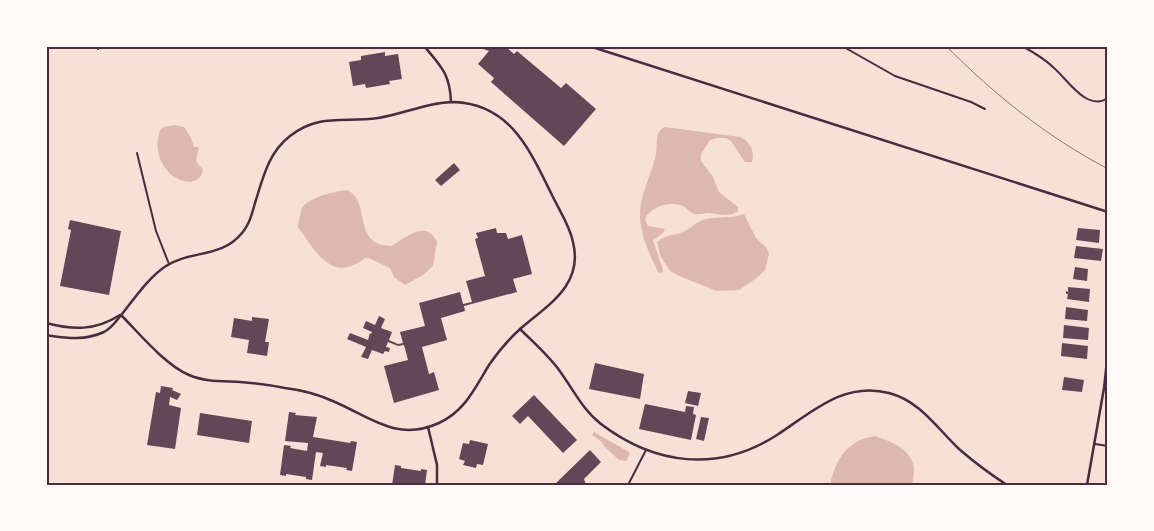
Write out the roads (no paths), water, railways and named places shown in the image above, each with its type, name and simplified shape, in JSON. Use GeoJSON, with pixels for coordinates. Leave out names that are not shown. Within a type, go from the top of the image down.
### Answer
{"type":"FeatureCollection","features":[{"type":"Feature","properties":{"kind":"street"},"geometry":{"type":"LineString","coordinates":[[424,46],[445,72],[449,84],[451,102]]}},
{"type":"Feature","properties":{"kind":"street"},"geometry":{"type":"LineString","coordinates":[[589,46],[1108,212]]}},
{"type":"Feature","properties":{"kind":"street"},"geometry":{"type":"LineString","coordinates":[[842,46],[895,76],[971,102],[984,109]]}},
{"type":"Feature","properties":{"kind":"street"},"geometry":{"type":"LineString","coordinates":[[1022,46],[1055,68],[1085,98],[1098,102],[1108,98]]}},
{"type":"Feature","properties":{"kind":"street"},"geometry":{"type":"LineString","coordinates":[[46,335],[72,339],[88,337],[109,328],[153,278],[170,264],[223,249],[241,235],[252,213],[266,167],[282,143],[300,129],[328,120],[375,119],[433,104],[451,102],[477,106],[496,115],[513,128],[530,152],[572,238],[575,250],[574,267],[566,286],[552,302],[501,348],[462,408],[450,417],[428,427],[411,430],[391,428],[373,422],[332,400],[311,393],[260,384],[209,380],[191,376],[172,366],[121,315]]}},
{"type":"Feature","properties":{"kind":"street"},"geometry":{"type":"LineString","coordinates":[[137,153],[156,231],[170,264]]}},
{"type":"Feature","properties":{"kind":"street"},"geometry":{"type":"LineString","coordinates":[[46,323],[64,328],[86,329],[101,325],[121,315]]}},
{"type":"Feature","properties":{"kind":"street"},"geometry":{"type":"LineString","coordinates":[[520,329],[551,360],[583,407],[595,419],[646,450],[683,459],[705,460],[729,456],[751,449],[767,441],[836,396],[855,391],[872,390],[897,395],[914,404],[968,457],[1008,485]]}},
{"type":"Feature","properties":{"kind":"street"},"geometry":{"type":"LineString","coordinates":[[1087,485],[1107,369],[1108,352]]}},
{"type":"Feature","properties":{"kind":"street"},"geometry":{"type":"LineString","coordinates":[[428,427],[437,465],[437,485]]}},
{"type":"Feature","properties":{"kind":"street"},"geometry":{"type":"LineString","coordinates":[[1095,444],[1108,446]]}},
{"type":"Feature","properties":{"kind":"street"},"geometry":{"type":"LineString","coordinates":[[628,485],[646,450]]}},
{"type":"Feature","properties":{"kind":"railway"},"geometry":{"type":"LineString","coordinates":[[946,46],[1022,114],[1064,143],[1108,169]]}}]}
